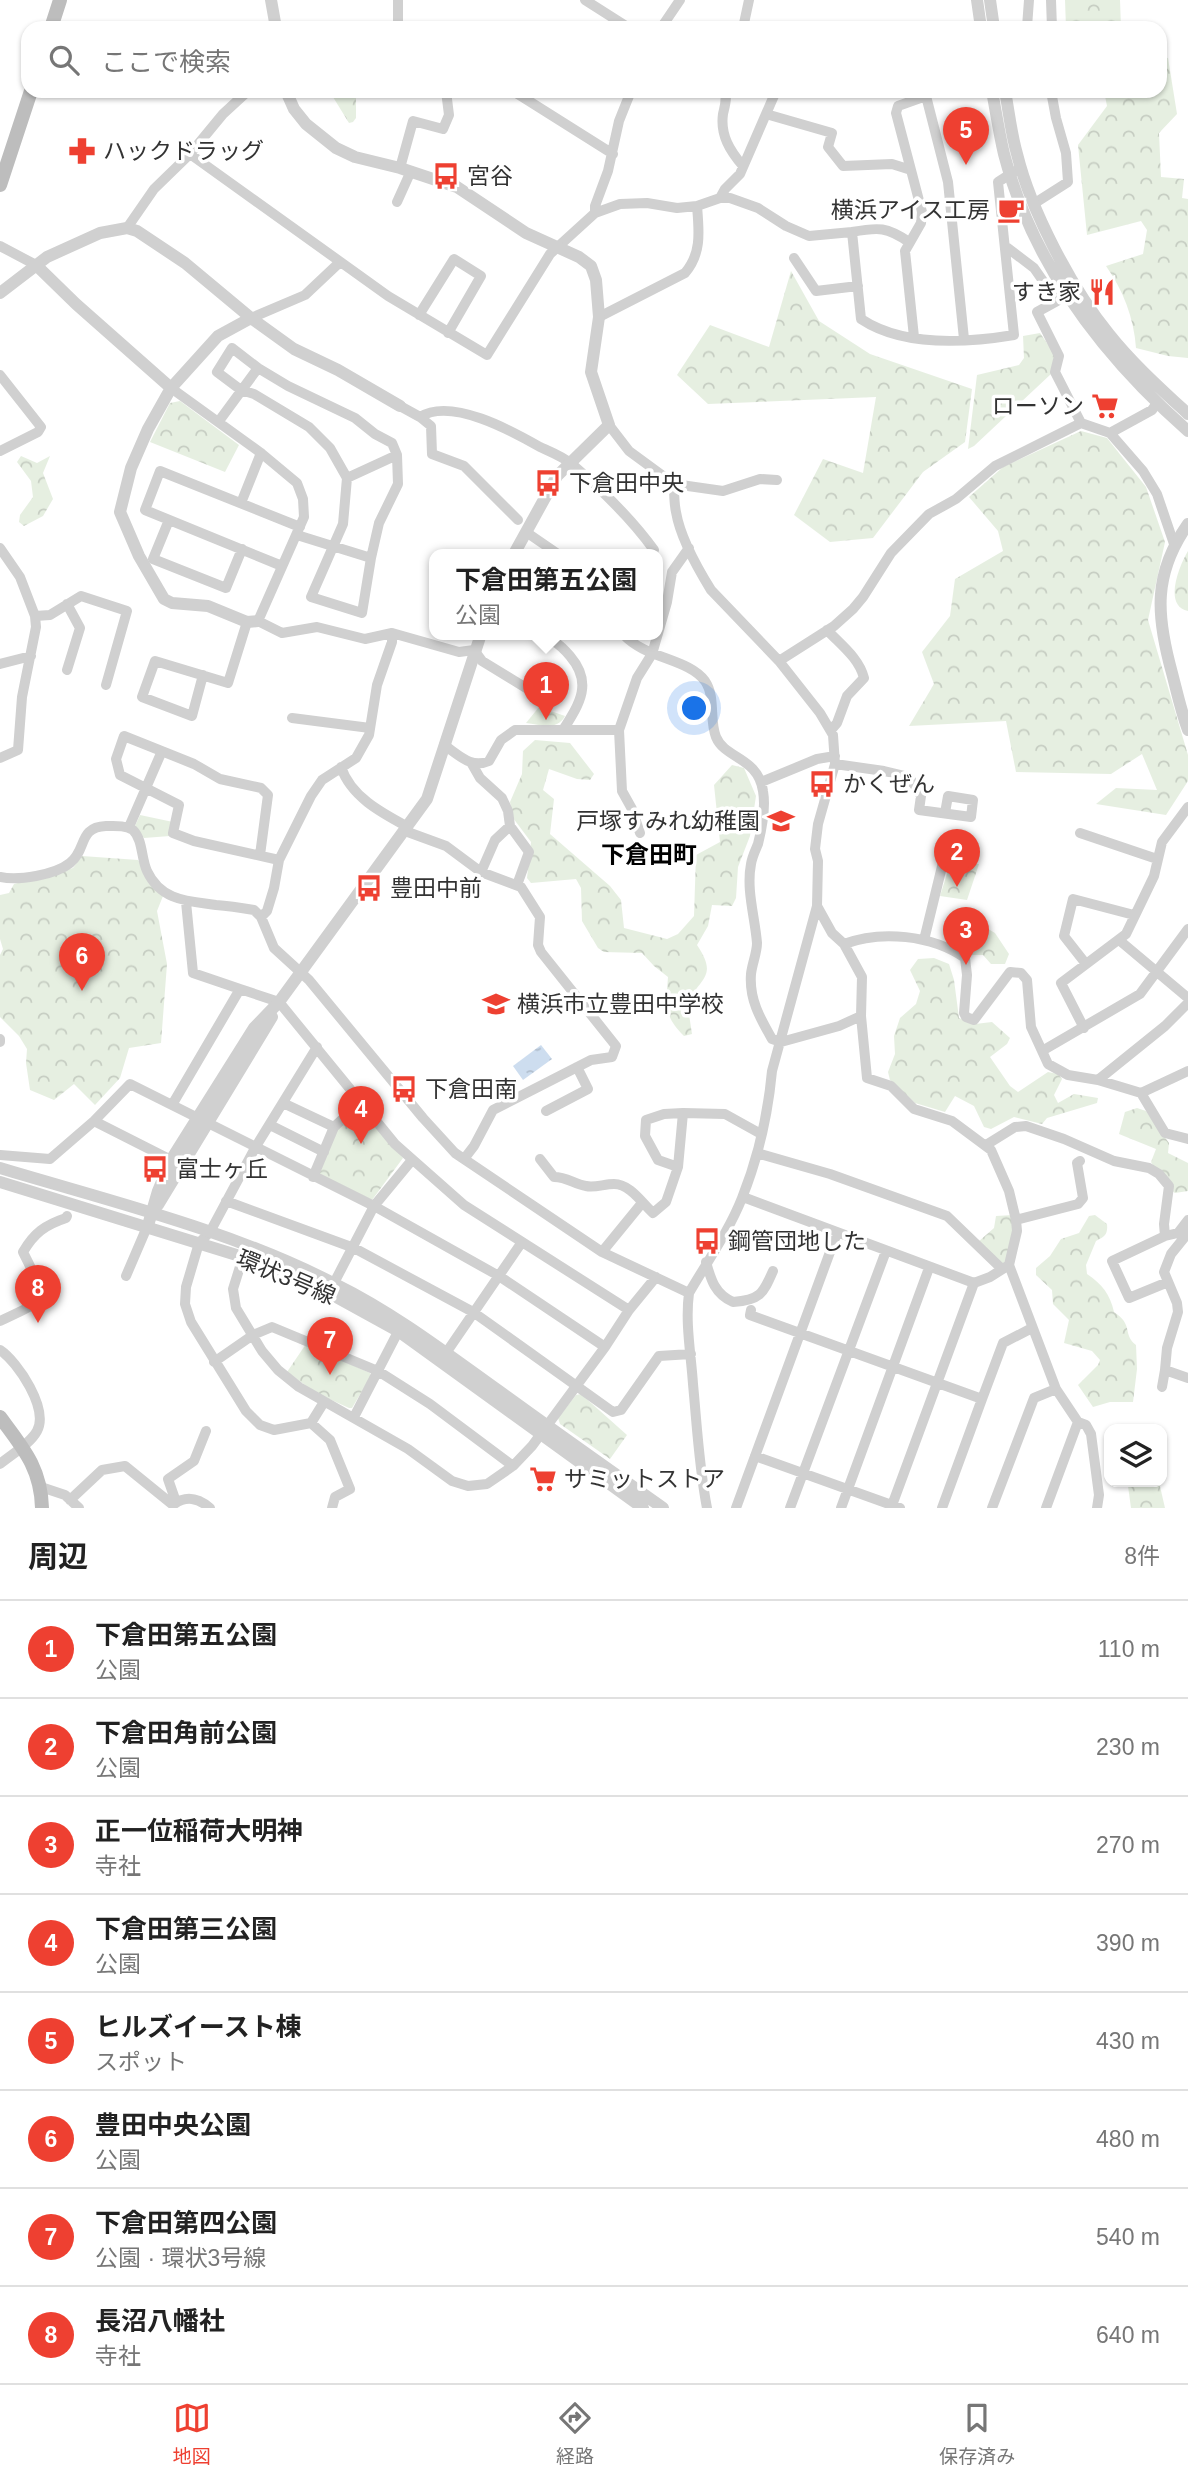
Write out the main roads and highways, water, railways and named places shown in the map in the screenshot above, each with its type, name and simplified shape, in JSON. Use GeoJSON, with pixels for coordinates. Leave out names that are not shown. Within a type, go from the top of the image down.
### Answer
{"type":"FeatureCollection","features":[{"type":"Feature","properties":{"kind":"main road"},"geometry":{"type":"LineString","coordinates":[[53,21],[60,0]]}},
{"type":"Feature","properties":{"kind":"main road"},"geometry":{"type":"LineString","coordinates":[[0,184],[29,98]]}},
{"type":"Feature","properties":{"kind":"main road"},"geometry":{"type":"LineString","coordinates":[[0,1417],[22,1446],[38,1475],[42,1508]]}},
{"type":"Feature","properties":{"kind":"water"},"geometry":{"type":"Polygon","coordinates":[[[541,1045],[552,1059],[523,1080],[513,1066],[541,1045]]]}},
{"type":"Feature","properties":{"kind":"place","name":"ハックドラッグ"},"geometry":{"type":"Point","coordinates":[82,151]}},
{"type":"Feature","properties":{"kind":"place","name":"ヒルズイースト棟"},"geometry":{"type":"Point","coordinates":[966,165]}},
{"type":"Feature","properties":{"kind":"place","name":"宮谷"},"geometry":{"type":"Point","coordinates":[446,176]}},
{"type":"Feature","properties":{"kind":"place","name":"横浜アイス工房"},"geometry":{"type":"Point","coordinates":[1011,210]}},
{"type":"Feature","properties":{"kind":"place","name":"すき家"},"geometry":{"type":"Point","coordinates":[1102,292]}},
{"type":"Feature","properties":{"kind":"place","name":"ローソン"},"geometry":{"type":"Point","coordinates":[1105,406]}},
{"type":"Feature","properties":{"kind":"place","name":"下倉田中央"},"geometry":{"type":"Point","coordinates":[548,483]}},
{"type":"Feature","properties":{"kind":"place","name":"下倉田第五公園"},"geometry":{"type":"Point","coordinates":[546,720]}},
{"type":"Feature","properties":{"kind":"place","name":"かくぜん"},"geometry":{"type":"Point","coordinates":[822,784]}},
{"type":"Feature","properties":{"kind":"place","name":"戸塚すみれ幼稚園"},"geometry":{"type":"Point","coordinates":[781,821]}},
{"type":"Feature","properties":{"kind":"place","name":"下倉田角前公園"},"geometry":{"type":"Point","coordinates":[957,887]}},
{"type":"Feature","properties":{"kind":"place","name":"豊田中前"},"geometry":{"type":"Point","coordinates":[369,888]}},
{"type":"Feature","properties":{"kind":"place","name":"正一位稲荷大明神"},"geometry":{"type":"Point","coordinates":[966,965]}},
{"type":"Feature","properties":{"kind":"place","name":"豊田中央公園"},"geometry":{"type":"Point","coordinates":[82,991]}},
{"type":"Feature","properties":{"kind":"place","name":"横浜市立豊田中学校"},"geometry":{"type":"Point","coordinates":[496,1004]}},
{"type":"Feature","properties":{"kind":"place","name":"下倉田南"},"geometry":{"type":"Point","coordinates":[404,1089]}},
{"type":"Feature","properties":{"kind":"place","name":"下倉田第三公園"},"geometry":{"type":"Point","coordinates":[361,1144]}},
{"type":"Feature","properties":{"kind":"place","name":"富士ヶ丘"},"geometry":{"type":"Point","coordinates":[155,1169]}},
{"type":"Feature","properties":{"kind":"place","name":"鋼管団地した"},"geometry":{"type":"Point","coordinates":[707,1241]}},
{"type":"Feature","properties":{"kind":"place","name":"長沼八幡社"},"geometry":{"type":"Point","coordinates":[38,1323]}},
{"type":"Feature","properties":{"kind":"place","name":"下倉田第四公園"},"geometry":{"type":"Point","coordinates":[330,1375]}},
{"type":"Feature","properties":{"kind":"place","name":"サミットストア"},"geometry":{"type":"Point","coordinates":[543,1479]}},
{"type":"Feature","properties":{"kind":"district","name":"下倉田町"},"geometry":{"type":"Point","coordinates":[649,854]}}]}
